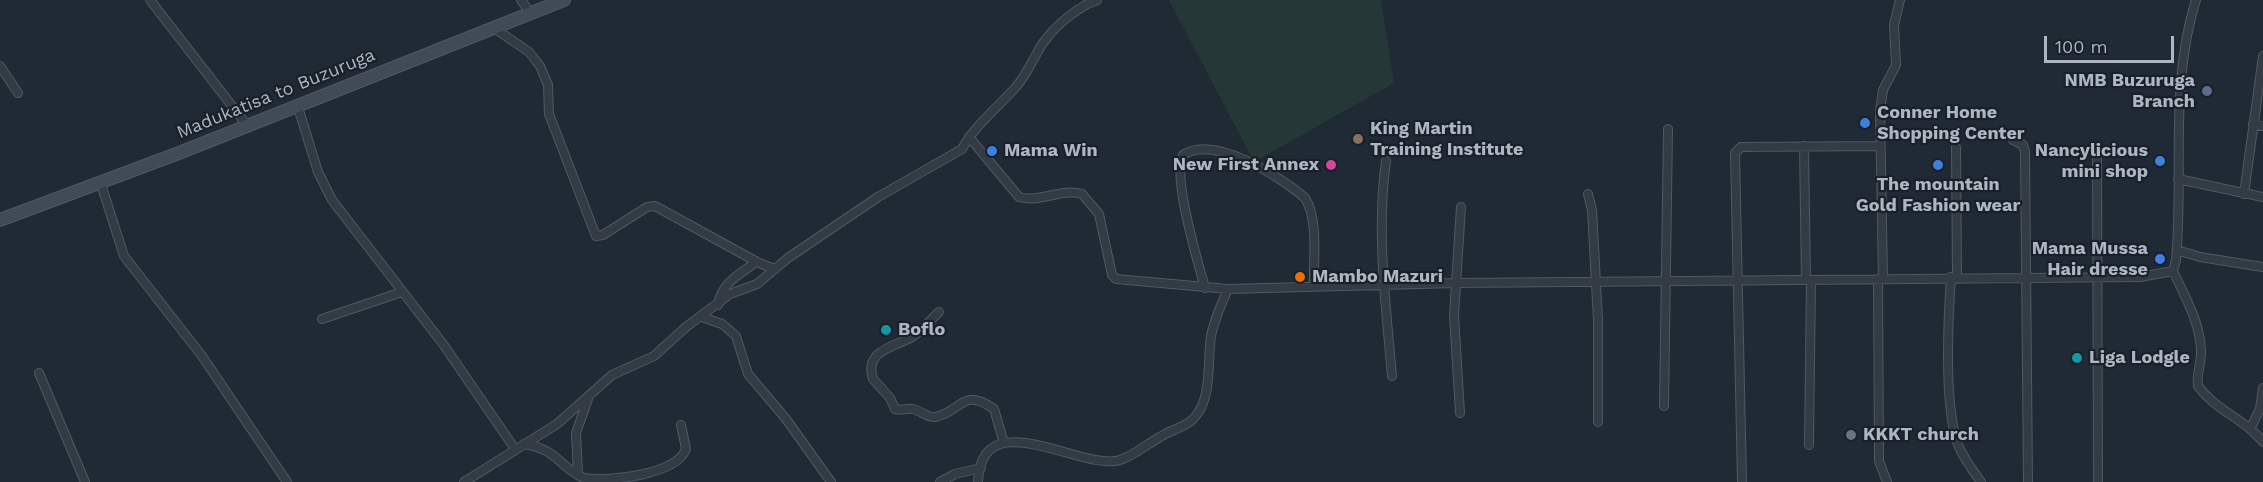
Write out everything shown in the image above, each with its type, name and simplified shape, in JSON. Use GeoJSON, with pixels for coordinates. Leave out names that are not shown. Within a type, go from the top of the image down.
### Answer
{"type":"FeatureCollection","features":[{"type":"Feature","properties":{"kind":"main road","name":"Madukatisa to Buzuruga"},"geometry":{"type":"LineString","coordinates":[[0,220],[564,0]]}},
{"type":"Feature","properties":{"kind":"street"},"geometry":{"type":"LineString","coordinates":[[150,0],[246,124]]}},
{"type":"Feature","properties":{"kind":"street"},"geometry":{"type":"LineString","coordinates":[[521,0],[530,13]]}},
{"type":"Feature","properties":{"kind":"street"},"geometry":{"type":"LineString","coordinates":[[464,482],[557,424],[591,392],[618,371],[654,356],[686,327],[730,294],[757,284],[878,197],[962,149],[990,111],[1015,88],[1044,42],[1077,11],[1097,0]]}},
{"type":"Feature","properties":{"kind":"street"},"geometry":{"type":"LineString","coordinates":[[1887,482],[1879,461],[1881,98],[1896,65],[1894,25],[1900,0]]}},
{"type":"Feature","properties":{"kind":"street"},"geometry":{"type":"LineString","coordinates":[[2196,0],[2187,30],[2182,64],[2177,250],[2173,271],[2184,290],[2197,330],[2201,349],[2198,386],[2217,408],[2251,427],[2263,442]]}},
{"type":"Feature","properties":{"kind":"street"},"geometry":{"type":"LineString","coordinates":[[494,27],[529,52],[540,66],[548,85],[549,114],[596,236],[601,236],[647,207],[655,206],[756,262],[775,269]]}},
{"type":"Feature","properties":{"kind":"street"},"geometry":{"type":"LineString","coordinates":[[2244,194],[2263,56]]}},
{"type":"Feature","properties":{"kind":"street"},"geometry":{"type":"LineString","coordinates":[[0,66],[18,93]]}},
{"type":"Feature","properties":{"kind":"street"},"geometry":{"type":"LineString","coordinates":[[297,104],[318,172],[332,200],[520,447]]}},
{"type":"Feature","properties":{"kind":"street"},"geometry":{"type":"LineString","coordinates":[[2253,124],[2263,126]]}},
{"type":"Feature","properties":{"kind":"street"},"geometry":{"type":"LineString","coordinates":[[1664,406],[1668,129]]}},
{"type":"Feature","properties":{"kind":"street"},"geometry":{"type":"LineString","coordinates":[[969,137],[1019,197],[1028,200],[1068,192],[1082,194],[1099,214],[1112,275],[1116,279],[1228,289],[1314,286],[1385,287],[1457,283],[1737,282],[1954,277],[2096,279],[2140,277],[2173,271]]}},
{"type":"Feature","properties":{"kind":"street"},"geometry":{"type":"LineString","coordinates":[[2013,140],[2023,145],[2025,152],[2024,197],[2028,278],[2028,482]]}},
{"type":"Feature","properties":{"kind":"street"},"geometry":{"type":"LineString","coordinates":[[1804,146],[1809,280],[1809,445]]}},
{"type":"Feature","properties":{"kind":"street"},"geometry":{"type":"LineString","coordinates":[[1742,482],[1735,153],[1741,147],[1880,146]]}},
{"type":"Feature","properties":{"kind":"street"},"geometry":{"type":"LineString","coordinates":[[1956,147],[1950,373],[1954,431],[1962,455],[1981,482]]}},
{"type":"Feature","properties":{"kind":"street"},"geometry":{"type":"LineString","coordinates":[[2097,147],[2098,482]]}},
{"type":"Feature","properties":{"kind":"street"},"geometry":{"type":"LineString","coordinates":[[1205,288],[1190,232],[1180,174],[1180,162],[1183,155],[1197,150],[1246,159],[1305,198],[1309,205],[1312,222],[1314,286]]}},
{"type":"Feature","properties":{"kind":"street"},"geometry":{"type":"LineString","coordinates":[[1386,161],[1383,181],[1385,287],[1392,376]]}},
{"type":"Feature","properties":{"kind":"street"},"geometry":{"type":"LineString","coordinates":[[2178,179],[2263,197]]}},
{"type":"Feature","properties":{"kind":"street"},"geometry":{"type":"LineString","coordinates":[[100,182],[124,256],[202,356],[287,482]]}},
{"type":"Feature","properties":{"kind":"street"},"geometry":{"type":"LineString","coordinates":[[1588,194],[1592,210],[1596,282],[1598,422]]}},
{"type":"Feature","properties":{"kind":"street"},"geometry":{"type":"LineString","coordinates":[[1460,413],[1454,315],[1461,207]]}},
{"type":"Feature","properties":{"kind":"street"},"geometry":{"type":"LineString","coordinates":[[2177,250],[2200,257],[2263,267]]}},
{"type":"Feature","properties":{"kind":"street"},"geometry":{"type":"LineString","coordinates":[[718,305],[722,290],[727,284],[756,262]]}},
{"type":"Feature","properties":{"kind":"street"},"geometry":{"type":"LineString","coordinates":[[978,482],[981,468],[988,454],[1004,443],[1046,446],[1092,461],[1110,462],[1134,454],[1169,431],[1193,419],[1202,404],[1212,334],[1228,289]]}},
{"type":"Feature","properties":{"kind":"street"},"geometry":{"type":"LineString","coordinates":[[322,319],[402,292]]}},
{"type":"Feature","properties":{"kind":"street"},"geometry":{"type":"LineString","coordinates":[[939,312],[909,339],[882,349],[874,359],[873,379],[890,398],[895,409],[913,409],[931,417],[942,414],[964,400],[981,400],[994,409],[1004,443]]}},
{"type":"Feature","properties":{"kind":"street"},"geometry":{"type":"LineString","coordinates":[[702,317],[722,324],[736,336],[748,374],[786,419],[831,482]]}},
{"type":"Feature","properties":{"kind":"street"},"geometry":{"type":"LineString","coordinates":[[39,373],[85,482]]}},
{"type":"Feature","properties":{"kind":"street"},"geometry":{"type":"LineString","coordinates":[[2251,427],[2260,409],[2263,388]]}},
{"type":"Feature","properties":{"kind":"street"},"geometry":{"type":"LineString","coordinates":[[576,476],[576,433],[591,392]]}},
{"type":"Feature","properties":{"kind":"street"},"geometry":{"type":"LineString","coordinates":[[520,447],[534,446],[555,455],[576,476],[594,481],[618,479],[666,470],[677,463],[686,448],[681,425]]}},
{"type":"Feature","properties":{"kind":"street"},"geometry":{"type":"LineString","coordinates":[[940,482],[955,474],[981,468]]}},
{"type":"Feature","properties":{"kind":"green space"},"geometry":{"type":"Polygon","coordinates":[[[1169,0],[1381,0],[1394,83],[1254,162],[1169,0]]]}},
{"type":"Feature","properties":{"kind":"place","name":"NMB Buzuruga Branch"},"geometry":{"type":"Point","coordinates":[2207,91]}},
{"type":"Feature","properties":{"kind":"place","name":"Conner Home Shopping Center"},"geometry":{"type":"Point","coordinates":[1865,123]}},
{"type":"Feature","properties":{"kind":"place","name":"King Martin Training Institute"},"geometry":{"type":"Point","coordinates":[1358,139]}},
{"type":"Feature","properties":{"kind":"place","name":"Mama Win"},"geometry":{"type":"Point","coordinates":[992,151]}},
{"type":"Feature","properties":{"kind":"place","name":"Nancylicious mini shop"},"geometry":{"type":"Point","coordinates":[2160,161]}},
{"type":"Feature","properties":{"kind":"place","name":"New First Annex"},"geometry":{"type":"Point","coordinates":[1331,165]}},
{"type":"Feature","properties":{"kind":"place","name":"The mountain Gold Fashion wear"},"geometry":{"type":"Point","coordinates":[1938,165]}},
{"type":"Feature","properties":{"kind":"place","name":"Mama Mussa Hair dresse"},"geometry":{"type":"Point","coordinates":[2160,259]}},
{"type":"Feature","properties":{"kind":"place","name":"Mambo Mazuri"},"geometry":{"type":"Point","coordinates":[1300,277]}},
{"type":"Feature","properties":{"kind":"place","name":"Boflo"},"geometry":{"type":"Point","coordinates":[886,330]}},
{"type":"Feature","properties":{"kind":"place","name":"Liga Lodgle"},"geometry":{"type":"Point","coordinates":[2077,358]}},
{"type":"Feature","properties":{"kind":"place","name":"KKKT church"},"geometry":{"type":"Point","coordinates":[1851,435]}}]}
